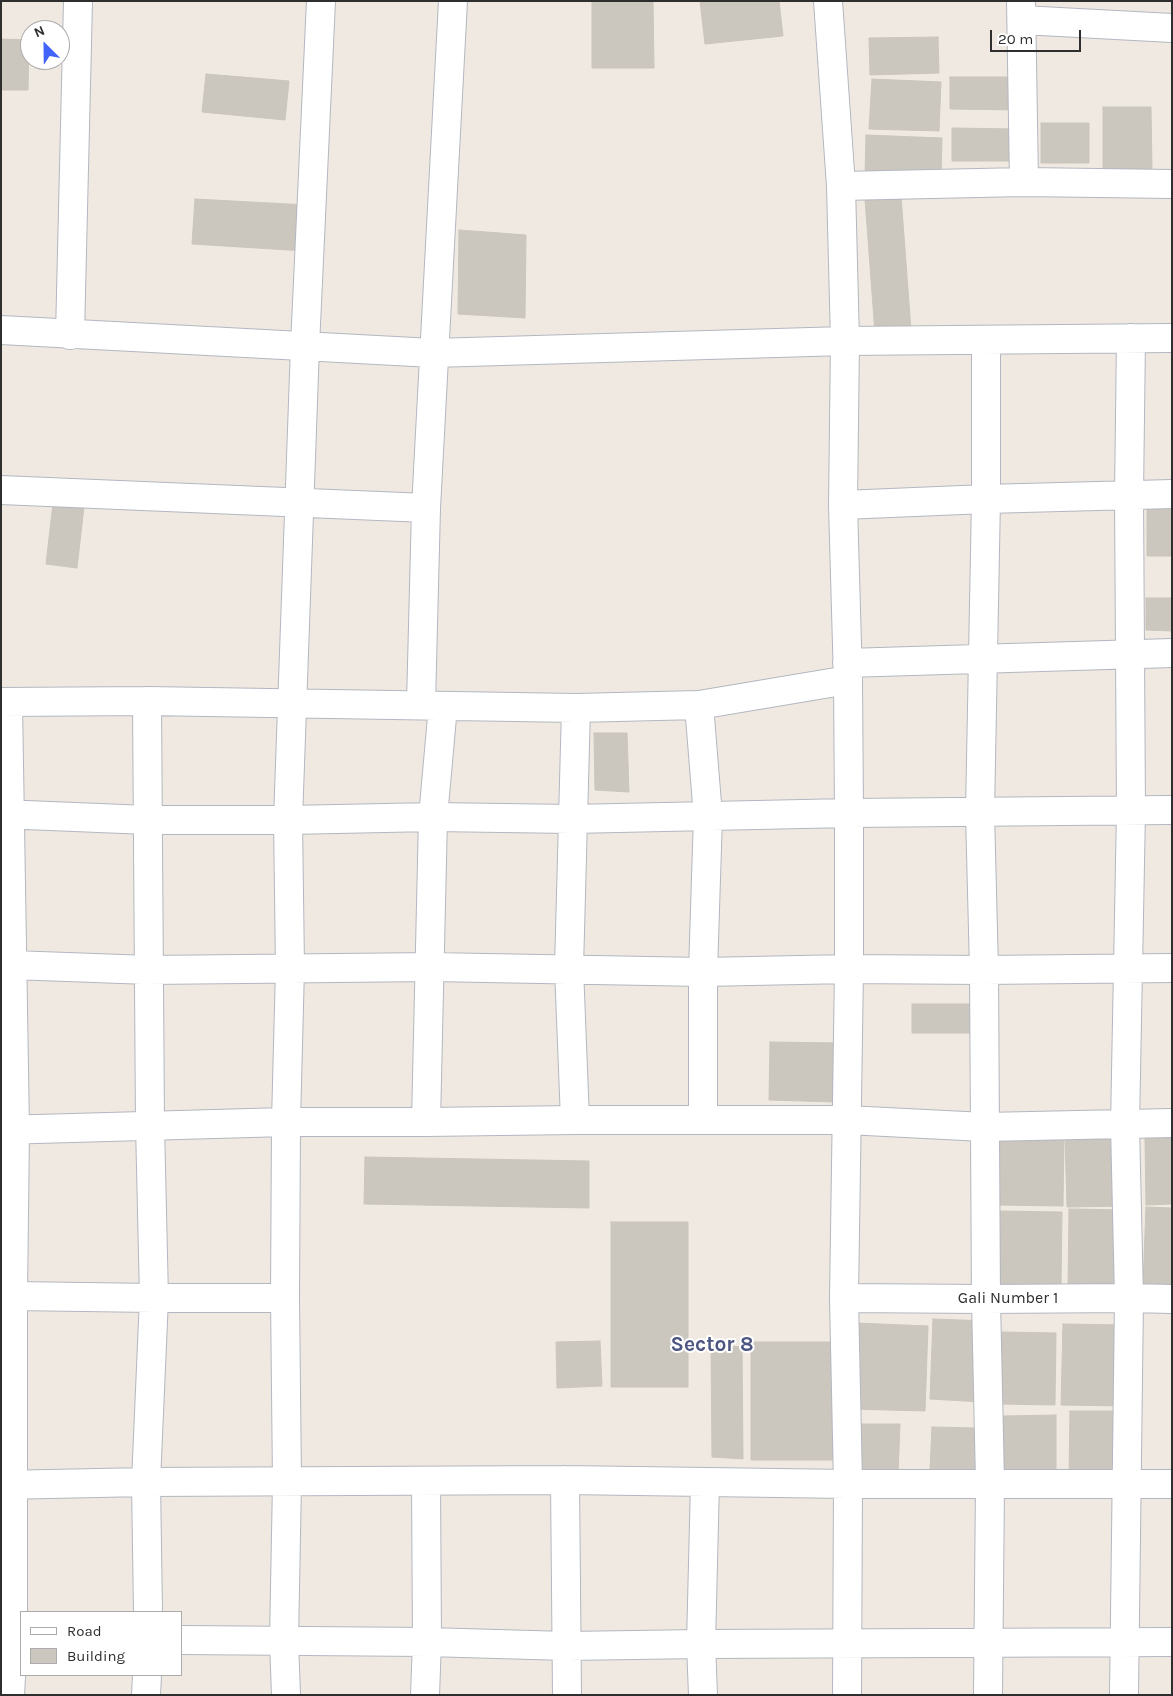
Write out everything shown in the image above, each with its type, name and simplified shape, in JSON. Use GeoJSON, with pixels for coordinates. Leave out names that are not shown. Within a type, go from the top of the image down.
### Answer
{"type":"FeatureCollection","features":[{"type":"Feature","properties":{"kind":"street"},"geometry":{"type":"LineString","coordinates":[[70,335],[78,1]]}},
{"type":"Feature","properties":{"kind":"street"},"geometry":{"type":"LineString","coordinates":[[286,1695],[284,1641],[288,1482],[285,1298],[286,1122],[290,968],[288,820],[305,346],[321,1]]}},
{"type":"Feature","properties":{"kind":"street"},"geometry":{"type":"LineString","coordinates":[[426,1122],[433,817],[432,705],[426,508],[433,353],[454,1]]}},
{"type":"Feature","properties":{"kind":"street"},"geometry":{"type":"LineString","coordinates":[[828,1],[841,186],[845,341],[843,505],[849,813],[849,969],[844,1298],[848,1484],[847,1695]]}},
{"type":"Feature","properties":{"kind":"street"},"geometry":{"type":"LineString","coordinates":[[1024,182],[1021,11],[1172,28]]}},
{"type":"Feature","properties":{"kind":"street"},"geometry":{"type":"LineString","coordinates":[[841,186],[1024,182],[1172,184]]}},
{"type":"Feature","properties":{"kind":"street"},"geometry":{"type":"LineString","coordinates":[[1,330],[433,353],[845,341],[1172,338]]}},
{"type":"Feature","properties":{"kind":"street"},"geometry":{"type":"LineString","coordinates":[[1124,1695],[1129,1298],[1125,1124],[1131,810],[1129,495],[1131,338]]}},
{"type":"Feature","properties":{"kind":"street"},"geometry":{"type":"LineString","coordinates":[[986,340],[986,499],[980,813],[984,970],[986,1299],[990,1483],[988,1695]]}},
{"type":"Feature","properties":{"kind":"street"},"geometry":{"type":"LineString","coordinates":[[1,490],[426,508]]}},
{"type":"Feature","properties":{"kind":"street"},"geometry":{"type":"LineString","coordinates":[[843,505],[1172,494]]}},
{"type":"Feature","properties":{"kind":"street"},"geometry":{"type":"LineString","coordinates":[[10,1695],[17,1641],[7,1485],[13,1296],[8,1130],[12,965],[6,814],[5,702],[146,701],[576,708],[699,705],[847,671],[983,660],[1172,653]]}},
{"type":"Feature","properties":{"kind":"street"},"geometry":{"type":"LineString","coordinates":[[146,701],[150,1125],[154,1298],[146,1482],[148,1611]]}},
{"type":"Feature","properties":{"kind":"street"},"geometry":{"type":"LineString","coordinates":[[699,705],[708,816],[703,972],[703,1120]]}},
{"type":"Feature","properties":{"kind":"street"},"geometry":{"type":"LineString","coordinates":[[575,1120],[569,968],[576,708]]}},
{"type":"Feature","properties":{"kind":"street"},"geometry":{"type":"LineString","coordinates":[[6,814],[148,820],[288,820],[433,817],[572,819],[849,813],[1172,810]]}},
{"type":"Feature","properties":{"kind":"street"},"geometry":{"type":"LineString","coordinates":[[12,965],[148,970],[431,967],[569,968],[703,972],[849,969],[1172,968]]}},
{"type":"Feature","properties":{"kind":"street"},"geometry":{"type":"LineString","coordinates":[[8,1130],[286,1122],[575,1120],[847,1120],[984,1127],[1172,1124]]}},
{"type":"Feature","properties":{"kind":"street"},"geometry":{"type":"LineString","coordinates":[[13,1296],[285,1298]]}},
{"type":"Feature","properties":{"kind":"street","name":"Gali Number 1"},"geometry":{"type":"LineString","coordinates":[[844,1298],[1172,1299]]}},
{"type":"Feature","properties":{"kind":"street"},"geometry":{"type":"LineString","coordinates":[[7,1485],[146,1482],[565,1480],[848,1484],[1172,1484]]}},
{"type":"Feature","properties":{"kind":"street"},"geometry":{"type":"LineString","coordinates":[[565,1480],[567,1695]]}},
{"type":"Feature","properties":{"kind":"street"},"geometry":{"type":"LineString","coordinates":[[425,1695],[427,1642],[426,1481]]}},
{"type":"Feature","properties":{"kind":"street"},"geometry":{"type":"LineString","coordinates":[[703,1695],[705,1482]]}},
{"type":"Feature","properties":{"kind":"street"},"geometry":{"type":"LineString","coordinates":[[182,1640],[427,1642],[567,1646],[1172,1642]]}},
{"type":"Feature","properties":{"kind":"street"},"geometry":{"type":"LineString","coordinates":[[146,1695],[147,1676]]}},
{"type":"Feature","properties":{"kind":"building"},"geometry":{"type":"Polygon","coordinates":[[[592,1],[653,1],[654,68],[592,68],[592,1]]]}},
{"type":"Feature","properties":{"kind":"building"},"geometry":{"type":"Polygon","coordinates":[[[700,1],[779,1],[783,36],[705,44],[700,1]]]}},
{"type":"Feature","properties":{"kind":"building"},"geometry":{"type":"Polygon","coordinates":[[[938,37],[939,73],[870,75],[869,38],[938,37]]]}},
{"type":"Feature","properties":{"kind":"building"},"geometry":{"type":"Polygon","coordinates":[[[1,39],[20,40],[20,70],[28,70],[28,90],[1,90],[1,39]]]}},
{"type":"Feature","properties":{"kind":"building"},"geometry":{"type":"Polygon","coordinates":[[[206,74],[289,81],[285,120],[202,112],[206,74]]]}},
{"type":"Feature","properties":{"kind":"building"},"geometry":{"type":"Polygon","coordinates":[[[950,77],[1019,77],[1019,110],[950,109],[950,77]]]}},
{"type":"Feature","properties":{"kind":"building"},"geometry":{"type":"Polygon","coordinates":[[[872,79],[941,82],[939,131],[869,129],[872,79]]]}},
{"type":"Feature","properties":{"kind":"building"},"geometry":{"type":"Polygon","coordinates":[[[1103,107],[1151,107],[1152,171],[1103,171],[1103,107]]]}},
{"type":"Feature","properties":{"kind":"building"},"geometry":{"type":"Polygon","coordinates":[[[1041,123],[1089,123],[1089,163],[1041,163],[1041,123]]]}},
{"type":"Feature","properties":{"kind":"building"},"geometry":{"type":"Polygon","coordinates":[[[952,128],[1016,129],[1015,161],[952,161],[952,128]]]}},
{"type":"Feature","properties":{"kind":"building"},"geometry":{"type":"Polygon","coordinates":[[[866,135],[942,138],[941,177],[865,175],[866,135]]]}},
{"type":"Feature","properties":{"kind":"building"},"geometry":{"type":"Polygon","coordinates":[[[901,196],[911,330],[875,333],[865,199],[901,196]]]}},
{"type":"Feature","properties":{"kind":"building"},"geometry":{"type":"Polygon","coordinates":[[[195,199],[307,205],[305,251],[192,244],[195,199]]]}},
{"type":"Feature","properties":{"kind":"building"},"geometry":{"type":"Polygon","coordinates":[[[459,230],[526,235],[525,318],[458,314],[459,230]]]}},
{"type":"Feature","properties":{"kind":"building"},"geometry":{"type":"Polygon","coordinates":[[[54,495],[85,498],[77,568],[46,564],[54,495]]]}},
{"type":"Feature","properties":{"kind":"building"},"geometry":{"type":"Polygon","coordinates":[[[1147,507],[1172,507],[1172,556],[1147,556],[1147,507]]]}},
{"type":"Feature","properties":{"kind":"building"},"geometry":{"type":"Polygon","coordinates":[[[1146,598],[1172,598],[1172,631],[1146,630],[1146,598]]]}},
{"type":"Feature","properties":{"kind":"building"},"geometry":{"type":"Polygon","coordinates":[[[594,733],[627,733],[629,792],[595,790],[594,733]]]}},
{"type":"Feature","properties":{"kind":"building"},"geometry":{"type":"Polygon","coordinates":[[[912,1004],[972,1004],[972,1033],[912,1033],[912,1004]]]}},
{"type":"Feature","properties":{"kind":"building"},"geometry":{"type":"Polygon","coordinates":[[[770,1042],[837,1043],[835,1102],[769,1100],[770,1042]]]}},
{"type":"Feature","properties":{"kind":"building"},"geometry":{"type":"Polygon","coordinates":[[[1000,1133],[1064,1133],[1063,1206],[999,1205],[1000,1133]]]}},
{"type":"Feature","properties":{"kind":"building"},"geometry":{"type":"Polygon","coordinates":[[[1125,1135],[1126,1206],[1067,1207],[1065,1136],[1125,1135]]]}},
{"type":"Feature","properties":{"kind":"building"},"geometry":{"type":"Polygon","coordinates":[[[1172,1137],[1172,1204],[1146,1205],[1145,1138],[1172,1137]]]}},
{"type":"Feature","properties":{"kind":"building"},"geometry":{"type":"Polygon","coordinates":[[[365,1157],[589,1161],[589,1208],[364,1204],[365,1157]]]}},
{"type":"Feature","properties":{"kind":"building"},"geometry":{"type":"Polygon","coordinates":[[[1146,1207],[1172,1208],[1172,1286],[1143,1286],[1146,1207]]]}},
{"type":"Feature","properties":{"kind":"building"},"geometry":{"type":"Polygon","coordinates":[[[1069,1209],[1127,1210],[1126,1288],[1068,1288],[1069,1209]]]}},
{"type":"Feature","properties":{"kind":"building"},"geometry":{"type":"Polygon","coordinates":[[[998,1211],[1062,1212],[1061,1286],[997,1285],[998,1211]]]}},
{"type":"Feature","properties":{"kind":"building"},"geometry":{"type":"Polygon","coordinates":[[[611,1222],[688,1222],[688,1387],[611,1387],[611,1222]]]}},
{"type":"Feature","properties":{"kind":"building"},"geometry":{"type":"Polygon","coordinates":[[[933,1319],[986,1321],[982,1402],[930,1399],[933,1319]]]}},
{"type":"Feature","properties":{"kind":"building"},"geometry":{"type":"Polygon","coordinates":[[[855,1323],[928,1326],[925,1411],[851,1409],[855,1323]]]}},
{"type":"Feature","properties":{"kind":"building"},"geometry":{"type":"Polygon","coordinates":[[[1063,1324],[1125,1325],[1124,1406],[1061,1405],[1063,1324]]]}},
{"type":"Feature","properties":{"kind":"building"},"geometry":{"type":"Polygon","coordinates":[[[1002,1332],[1056,1333],[1055,1405],[1001,1404],[1002,1332]]]}},
{"type":"Feature","properties":{"kind":"building"},"geometry":{"type":"Polygon","coordinates":[[[600,1341],[602,1386],[557,1388],[556,1342],[600,1341]]]}},
{"type":"Feature","properties":{"kind":"building"},"geometry":{"type":"Polygon","coordinates":[[[751,1342],[833,1342],[834,1460],[751,1460],[751,1342]]]}},
{"type":"Feature","properties":{"kind":"building"},"geometry":{"type":"Polygon","coordinates":[[[711,1344],[742,1347],[743,1459],[712,1457],[711,1344]]]}},
{"type":"Feature","properties":{"kind":"building"},"geometry":{"type":"Polygon","coordinates":[[[1070,1411],[1126,1411],[1125,1479],[1069,1478],[1070,1411]]]}},
{"type":"Feature","properties":{"kind":"building"},"geometry":{"type":"Polygon","coordinates":[[[1056,1415],[1056,1476],[1004,1476],[1003,1416],[1056,1415]]]}},
{"type":"Feature","properties":{"kind":"building"},"geometry":{"type":"Polygon","coordinates":[[[853,1424],[900,1424],[898,1475],[852,1474],[853,1424]]]}},
{"type":"Feature","properties":{"kind":"building"},"geometry":{"type":"Polygon","coordinates":[[[932,1427],[977,1428],[975,1472],[930,1470],[932,1427]]]}},
{"type":"Feature","properties":{"kind":"district","name":"Sector 8"},"geometry":{"type":"Point","coordinates":[712,1345]}}]}
